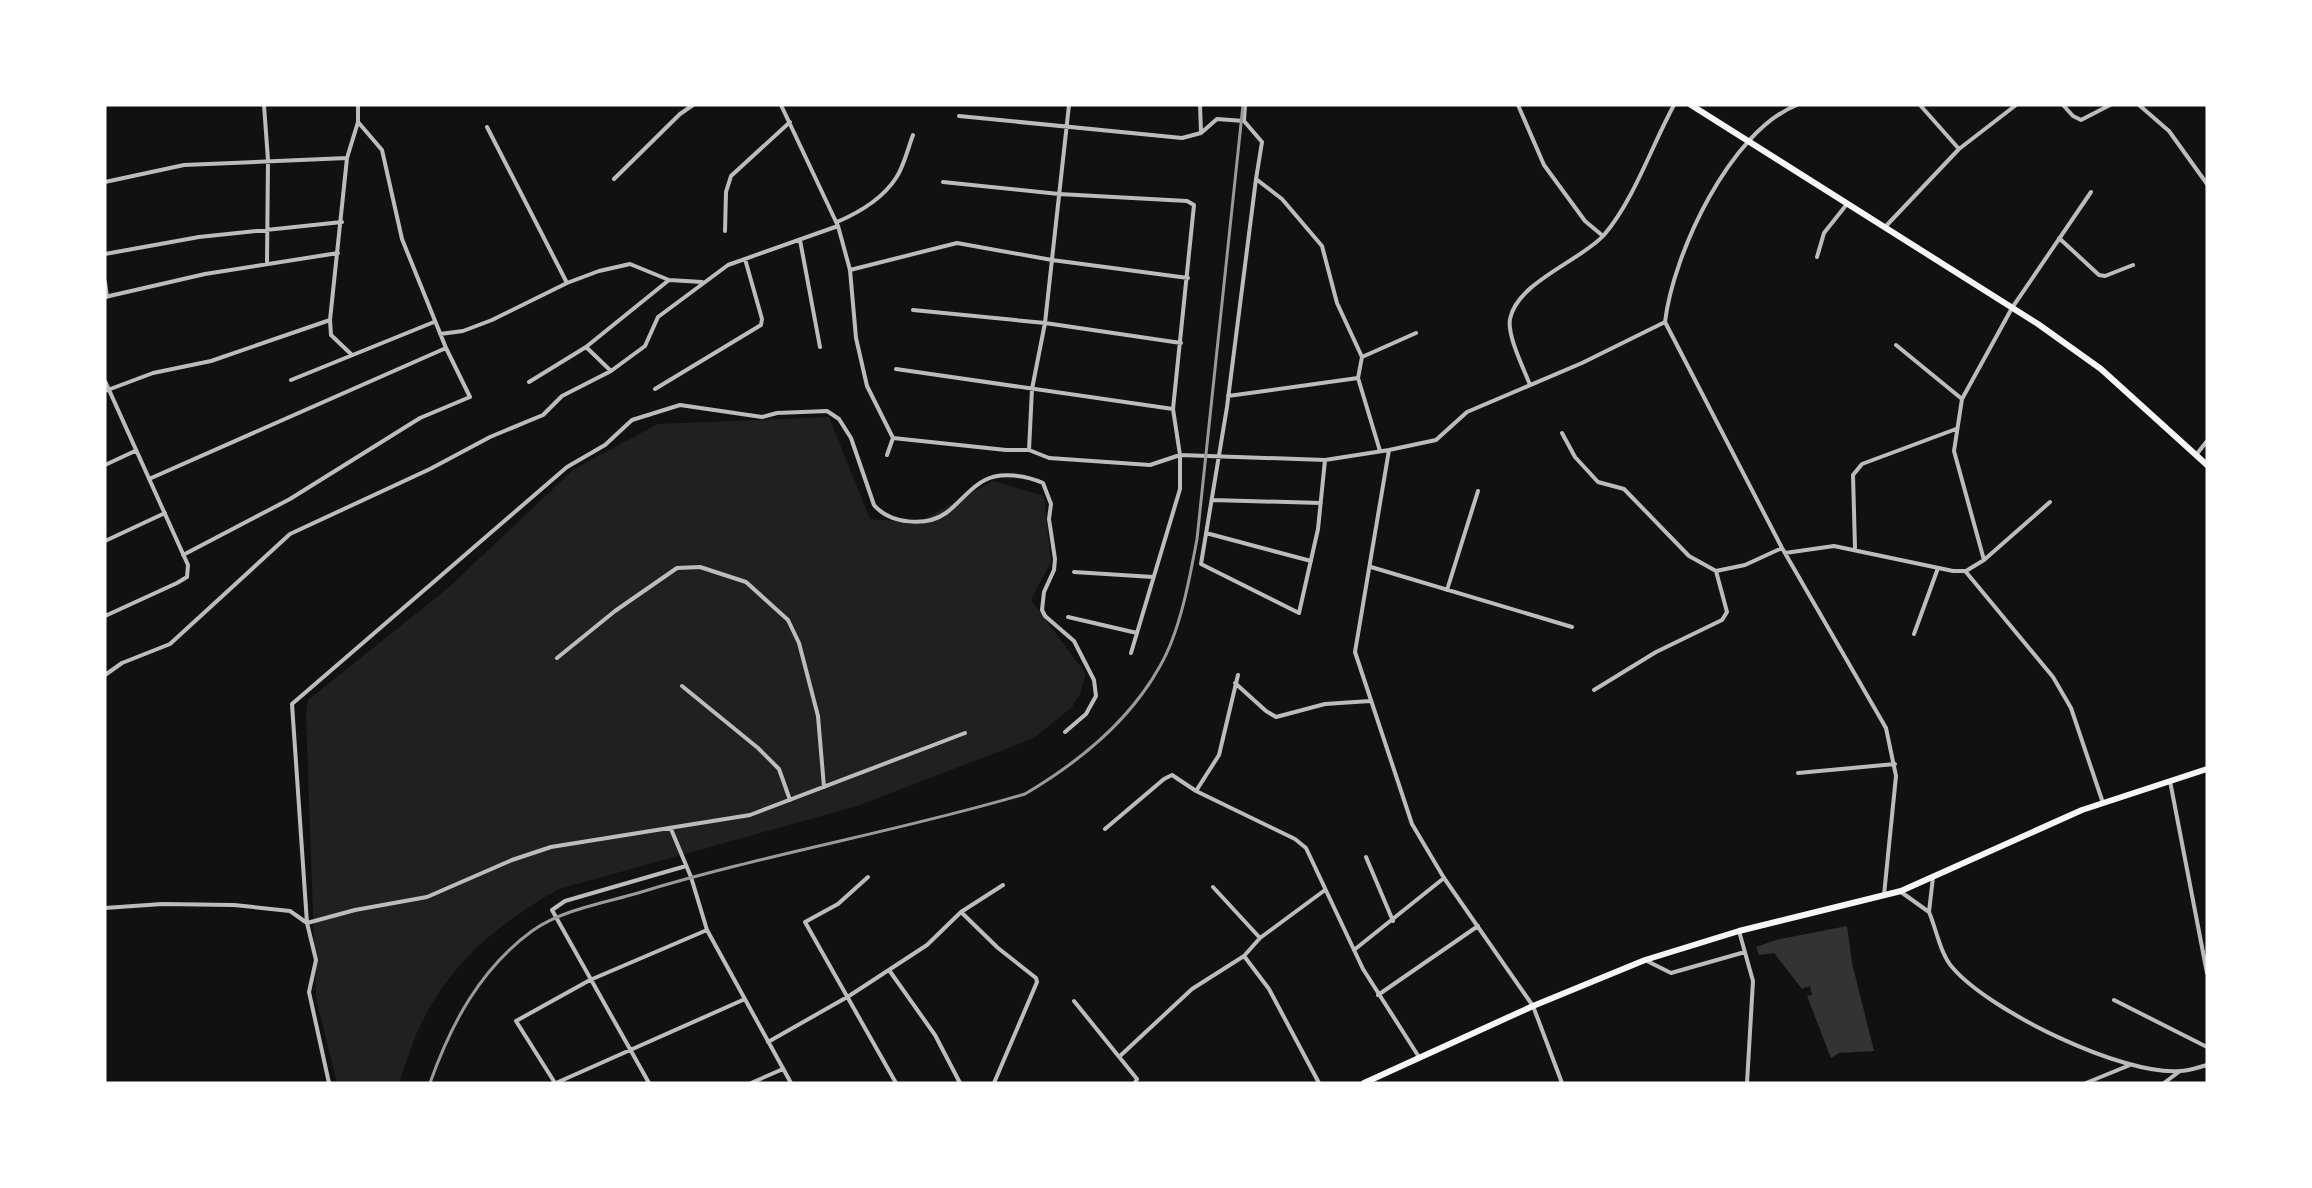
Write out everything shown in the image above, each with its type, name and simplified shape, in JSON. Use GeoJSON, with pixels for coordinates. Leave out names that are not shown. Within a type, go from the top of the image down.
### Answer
{"type":"FeatureCollection","features":[{"type":"Feature","properties":{"kind":"main road"},"geometry":{"type":"LineString","coordinates":[[1691,105],[1886,226],[2101,369],[2207,465]]}},
{"type":"Feature","properties":{"kind":"main road"},"geometry":{"type":"LineString","coordinates":[[1364,1083],[1533,1006],[1645,960],[1738,931],[1901,891],[2103,802],[2207,769]]}},
{"type":"Feature","properties":{"kind":"street"},"geometry":{"type":"LineString","coordinates":[[264,105],[268,160],[267,263]]}},
{"type":"Feature","properties":{"kind":"street"},"geometry":{"type":"LineString","coordinates":[[353,355],[331,335],[330,320],[347,158],[358,122],[358,105]]}},
{"type":"Feature","properties":{"kind":"street"},"geometry":{"type":"LineString","coordinates":[[614,179],[680,114],[693,105]]}},
{"type":"Feature","properties":{"kind":"street"},"geometry":{"type":"LineString","coordinates":[[781,105],[837,224],[850,270],[856,338],[867,386],[893,438],[887,455]]}},
{"type":"Feature","properties":{"kind":"street"},"geometry":{"type":"LineString","coordinates":[[1029,450],[1032,389],[1045,323],[1069,105]]}},
{"type":"Feature","properties":{"kind":"street"},"geometry":{"type":"LineString","coordinates":[[1200,105],[1201,133]]}},
{"type":"Feature","properties":{"kind":"street"},"geometry":{"type":"LineString","coordinates":[[1245,105],[1244,121],[1262,142],[1228,396],[1201,564],[1299,613],[1321,503],[1325,460]]}},
{"type":"Feature","properties":{"kind":"street"},"geometry":{"type":"LineString","coordinates":[[1518,105],[1544,165],[1585,222],[1604,236]]}},
{"type":"Feature","properties":{"kind":"street"},"geometry":{"type":"LineString","coordinates":[[1530,385],[1513,340],[1510,320],[1520,300],[1551,272],[1604,236],[1625,203],[1674,105]]}},
{"type":"Feature","properties":{"kind":"street"},"geometry":{"type":"LineString","coordinates":[[1797,105],[1788,109],[1749,139],[1697,217],[1668,292],[1665,322],[1784,550],[1886,728],[1896,776],[1884,896]]}},
{"type":"Feature","properties":{"kind":"street"},"geometry":{"type":"LineString","coordinates":[[1920,105],[1959,149]]}},
{"type":"Feature","properties":{"kind":"street"},"geometry":{"type":"LineString","coordinates":[[1886,226],[1959,149],[2016,105]]}},
{"type":"Feature","properties":{"kind":"street"},"geometry":{"type":"LineString","coordinates":[[2063,105],[2073,116],[2081,120],[2110,105]]}},
{"type":"Feature","properties":{"kind":"street"},"geometry":{"type":"LineString","coordinates":[[2139,105],[2169,131],[2207,184]]}},
{"type":"Feature","properties":{"kind":"street"},"geometry":{"type":"LineString","coordinates":[[959,116],[1182,138],[1201,133],[1217,119],[1244,121]]}},
{"type":"Feature","properties":{"kind":"street"},"geometry":{"type":"LineString","coordinates":[[183,555],[290,499],[420,417],[470,397],[446,348],[402,239],[382,150],[358,122]]}},
{"type":"Feature","properties":{"kind":"street"},"geometry":{"type":"LineString","coordinates":[[725,231],[726,192],[731,176],[790,122]]}},
{"type":"Feature","properties":{"kind":"street"},"geometry":{"type":"LineString","coordinates":[[487,127],[567,283]]}},
{"type":"Feature","properties":{"kind":"street"},"geometry":{"type":"LineString","coordinates":[[105,675],[122,663],[170,644],[290,534],[430,469],[490,437],[543,415],[562,396],[610,370],[645,346],[658,317],[728,265],[800,240],[855,215],[888,188],[898,176],[913,135]]}},
{"type":"Feature","properties":{"kind":"street"},"geometry":{"type":"LineString","coordinates":[[105,182],[184,165],[347,158]]}},
{"type":"Feature","properties":{"kind":"street"},"geometry":{"type":"LineString","coordinates":[[1256,179],[1282,199],[1322,246],[1337,303],[1362,357],[1358,378],[1380,451]]}},
{"type":"Feature","properties":{"kind":"street"},"geometry":{"type":"LineString","coordinates":[[943,182],[1059,194],[1187,201],[1194,206],[1173,409],[1180,455],[1180,489],[1131,653]]}},
{"type":"Feature","properties":{"kind":"street"},"geometry":{"type":"LineString","coordinates":[[1984,560],[1954,452],[1962,399],[2012,308],[2091,192]]}},
{"type":"Feature","properties":{"kind":"street"},"geometry":{"type":"LineString","coordinates":[[1817,257],[1824,233],[1848,202]]}},
{"type":"Feature","properties":{"kind":"street"},"geometry":{"type":"LineString","coordinates":[[105,254],[199,237],[342,222]]}},
{"type":"Feature","properties":{"kind":"street"},"geometry":{"type":"LineString","coordinates":[[2059,238],[2099,275],[2105,276],[2133,265]]}},
{"type":"Feature","properties":{"kind":"street"},"geometry":{"type":"LineString","coordinates":[[800,240],[820,347]]}},
{"type":"Feature","properties":{"kind":"street"},"geometry":{"type":"LineString","coordinates":[[850,270],[957,243],[1052,260],[1188,278]]}},
{"type":"Feature","properties":{"kind":"street"},"geometry":{"type":"LineString","coordinates":[[105,282],[106,297],[205,274],[338,253]]}},
{"type":"Feature","properties":{"kind":"street"},"geometry":{"type":"LineString","coordinates":[[655,389],[760,325],[762,319],[745,259]]}},
{"type":"Feature","properties":{"kind":"street"},"geometry":{"type":"LineString","coordinates":[[441,334],[463,331],[492,320],[567,283],[599,271],[630,264],[669,280],[703,282]]}},
{"type":"Feature","properties":{"kind":"street"},"geometry":{"type":"LineString","coordinates":[[529,382],[586,347],[669,280]]}},
{"type":"Feature","properties":{"kind":"street"},"geometry":{"type":"LineString","coordinates":[[913,310],[1045,323],[1181,343]]}},
{"type":"Feature","properties":{"kind":"street"},"geometry":{"type":"LineString","coordinates":[[107,390],[153,373],[211,361],[330,320]]}},
{"type":"Feature","properties":{"kind":"street"},"geometry":{"type":"LineString","coordinates":[[291,380],[435,322]]}},
{"type":"Feature","properties":{"kind":"street"},"geometry":{"type":"LineString","coordinates":[[893,438],[1006,450],[1029,450],[1049,458],[1150,465],[1180,455],[1325,460],[1436,440],[1467,412],[1665,322]]}},
{"type":"Feature","properties":{"kind":"street"},"geometry":{"type":"LineString","coordinates":[[1362,357],[1416,333]]}},
{"type":"Feature","properties":{"kind":"street"},"geometry":{"type":"LineString","coordinates":[[1896,345],[1962,399]]}},
{"type":"Feature","properties":{"kind":"street"},"geometry":{"type":"LineString","coordinates":[[586,347],[610,370]]}},
{"type":"Feature","properties":{"kind":"street"},"geometry":{"type":"LineString","coordinates":[[149,479],[446,348]]}},
{"type":"Feature","properties":{"kind":"street"},"geometry":{"type":"LineString","coordinates":[[896,369],[1173,409]]}},
{"type":"Feature","properties":{"kind":"street"},"geometry":{"type":"LineString","coordinates":[[1228,396],[1358,378]]}},
{"type":"Feature","properties":{"kind":"street"},"geometry":{"type":"LineString","coordinates":[[105,381],[107,390],[188,565],[187,576],[105,616]]}},
{"type":"Feature","properties":{"kind":"street"},"geometry":{"type":"LineString","coordinates":[[329,1083],[309,993],[316,960],[307,923],[292,705],[567,467],[605,445],[632,420],[680,405],[762,417],[777,412],[827,411],[839,419],[850,438],[874,506],[881,513],[897,521],[932,519],[944,514],[975,487],[992,477],[1027,477],[1043,483],[1051,504],[1049,519],[1055,559],[1054,570],[1044,592],[1042,610],[1045,616],[1074,641],[1094,680],[1096,696],[1086,714],[1065,732]]}},
{"type":"Feature","properties":{"kind":"street"},"geometry":{"type":"LineString","coordinates":[[1855,548],[1853,475],[1856,469],[1862,464],[1956,429]]}},
{"type":"Feature","properties":{"kind":"street"},"geometry":{"type":"LineString","coordinates":[[1563,433],[1575,457],[1598,482],[1624,489],[1689,556],[1716,571],[1745,565],[1784,550],[1834,546],[1855,548],[1938,568],[1966,571],[1984,560],[2050,502]]}},
{"type":"Feature","properties":{"kind":"street"},"geometry":{"type":"LineString","coordinates":[[2196,455],[2207,441]]}},
{"type":"Feature","properties":{"kind":"street"},"geometry":{"type":"LineString","coordinates":[[1389,450],[1355,652],[1412,824],[1444,878],[1533,1006],[1562,1083]]}},
{"type":"Feature","properties":{"kind":"street"},"geometry":{"type":"LineString","coordinates":[[105,465],[135,451]]}},
{"type":"Feature","properties":{"kind":"street"},"geometry":{"type":"LineString","coordinates":[[1447,590],[1478,491]]}},
{"type":"Feature","properties":{"kind":"street"},"geometry":{"type":"LineString","coordinates":[[1212,500],[1321,503]]}},
{"type":"Feature","properties":{"kind":"street"},"geometry":{"type":"LineString","coordinates":[[105,541],[165,513]]}},
{"type":"Feature","properties":{"kind":"street"},"geometry":{"type":"LineString","coordinates":[[1206,533],[1311,561]]}},
{"type":"Feature","properties":{"kind":"street"},"geometry":{"type":"LineString","coordinates":[[557,658],[615,610],[677,568],[700,567],[746,582],[788,620],[799,643],[818,716],[824,787]]}},
{"type":"Feature","properties":{"kind":"street"},"geometry":{"type":"LineString","coordinates":[[1371,567],[1572,627]]}},
{"type":"Feature","properties":{"kind":"street"},"geometry":{"type":"LineString","coordinates":[[1914,634],[1938,568]]}},
{"type":"Feature","properties":{"kind":"street"},"geometry":{"type":"LineString","coordinates":[[1594,690],[1656,652],[1722,620],[1727,612],[1716,571]]}},
{"type":"Feature","properties":{"kind":"street"},"geometry":{"type":"LineString","coordinates":[[1966,571],[2053,677],[2071,708],[2103,802]]}},
{"type":"Feature","properties":{"kind":"street"},"geometry":{"type":"LineString","coordinates":[[1074,573],[1153,577]]}},
{"type":"Feature","properties":{"kind":"street"},"geometry":{"type":"LineString","coordinates":[[1068,617],[1137,633]]}},
{"type":"Feature","properties":{"kind":"street"},"geometry":{"type":"LineString","coordinates":[[1196,791],[1219,755],[1238,675]]}},
{"type":"Feature","properties":{"kind":"street"},"geometry":{"type":"LineString","coordinates":[[1235,683],[1276,717],[1325,704],[1370,701]]}},
{"type":"Feature","properties":{"kind":"street"},"geometry":{"type":"LineString","coordinates":[[682,686],[758,748],[779,770],[790,800]]}},
{"type":"Feature","properties":{"kind":"street"},"geometry":{"type":"LineString","coordinates":[[307,923],[355,910],[427,897],[512,860],[551,847],[750,815],[965,733]]}},
{"type":"Feature","properties":{"kind":"street"},"geometry":{"type":"LineString","coordinates":[[1798,772],[1895,764]]}},
{"type":"Feature","properties":{"kind":"street"},"geometry":{"type":"LineString","coordinates":[[1105,829],[1164,779],[1172,775],[1196,791],[1295,839],[1306,848],[1354,951],[1378,995],[1419,1057]]}},
{"type":"Feature","properties":{"kind":"street"},"geometry":{"type":"LineString","coordinates":[[2170,781],[2207,973]]}},
{"type":"Feature","properties":{"kind":"street"},"geometry":{"type":"LineString","coordinates":[[671,829],[707,930],[791,1083]]}},
{"type":"Feature","properties":{"kind":"street"},"geometry":{"type":"LineString","coordinates":[[1366,856],[1393,921]]}},
{"type":"Feature","properties":{"kind":"street"},"geometry":{"type":"LineString","coordinates":[[649,1083],[552,910],[565,901],[686,866]]}},
{"type":"Feature","properties":{"kind":"street"},"geometry":{"type":"LineString","coordinates":[[868,877],[838,904],[805,922],[849,996],[896,1083]]}},
{"type":"Feature","properties":{"kind":"street"},"geometry":{"type":"LineString","coordinates":[[1933,877],[1929,912],[1950,965],[1982,995],[2031,1025],[2131,1065],[2180,1071],[2207,1065]]}},
{"type":"Feature","properties":{"kind":"street"},"geometry":{"type":"LineString","coordinates":[[1354,951],[1444,878]]}},
{"type":"Feature","properties":{"kind":"street"},"geometry":{"type":"LineString","coordinates":[[768,1042],[849,996],[927,945],[962,912],[1003,885]]}},
{"type":"Feature","properties":{"kind":"street"},"geometry":{"type":"LineString","coordinates":[[1213,887],[1260,939]]}},
{"type":"Feature","properties":{"kind":"street"},"geometry":{"type":"LineString","coordinates":[[1120,1056],[1192,989],[1244,956],[1260,939],[1325,890]]}},
{"type":"Feature","properties":{"kind":"street"},"geometry":{"type":"LineString","coordinates":[[1901,891],[1929,912]]}},
{"type":"Feature","properties":{"kind":"street"},"geometry":{"type":"LineString","coordinates":[[105,908],[162,903],[234,905],[290,911],[307,923]]}},
{"type":"Feature","properties":{"kind":"street"},"geometry":{"type":"LineString","coordinates":[[962,912],[998,948],[1036,978],[1037,982],[1036,990],[994,1083]]}},
{"type":"Feature","properties":{"kind":"street"},"geometry":{"type":"LineString","coordinates":[[1378,995],[1478,926]]}},
{"type":"Feature","properties":{"kind":"street"},"geometry":{"type":"LineString","coordinates":[[707,930],[590,980],[516,1021],[556,1083],[745,999]]}},
{"type":"Feature","properties":{"kind":"street"},"geometry":{"type":"LineString","coordinates":[[1738,931],[1753,981],[1747,1083]]}},
{"type":"Feature","properties":{"kind":"street"},"geometry":{"type":"LineString","coordinates":[[1645,960],[1671,973],[1745,952]]}},
{"type":"Feature","properties":{"kind":"street"},"geometry":{"type":"LineString","coordinates":[[1244,956],[1269,989],[1319,1083]]}},
{"type":"Feature","properties":{"kind":"street"},"geometry":{"type":"LineString","coordinates":[[888,970],[935,1035],[960,1083]]}},
{"type":"Feature","properties":{"kind":"street"},"geometry":{"type":"LineString","coordinates":[[2114,1000],[2207,1047]]}},
{"type":"Feature","properties":{"kind":"street"},"geometry":{"type":"LineString","coordinates":[[1074,1001],[1120,1056],[1137,1079],[1135,1083]]}},
{"type":"Feature","properties":{"kind":"street"},"geometry":{"type":"LineString","coordinates":[[2086,1083],[2131,1065]]}},
{"type":"Feature","properties":{"kind":"street"},"geometry":{"type":"LineString","coordinates":[[751,1083],[783,1069]]}},
{"type":"Feature","properties":{"kind":"street"},"geometry":{"type":"LineString","coordinates":[[2164,1083],[2180,1071]]}},
{"type":"Feature","properties":{"kind":"shaded area"},"geometry":{"type":"Polygon","coordinates":[[[829,417],[870,519],[917,523],[993,481],[1044,496],[1051,562],[1031,600],[1086,674],[1080,694],[1072,707],[1034,738],[857,806],[559,889],[499,928],[481,943],[450,977],[420,1026],[399,1083],[337,1083],[316,998],[306,715],[308,700],[447,589],[574,469],[658,424],[829,417]]]}},
{"type":"Feature","properties":{"kind":"shaded area"},"geometry":{"type":"Polygon","coordinates":[[[1847,926],[1852,963],[1874,1051],[1839,1053],[1831,1058],[1807,996],[1812,995],[1810,986],[1802,989],[1774,953],[1759,955],[1756,947],[1776,940],[1847,926]]]}},
{"type":"Feature","properties":{"kind":"railway"},"geometry":{"type":"LineString","coordinates":[[430,1083],[447,1040],[482,980],[514,946],[543,924],[583,908],[686,879],[977,808],[1025,794],[1083,754],[1118,723],[1133,705],[1160,666],[1173,637],[1183,604],[1197,539],[1243,105]]}}]}
